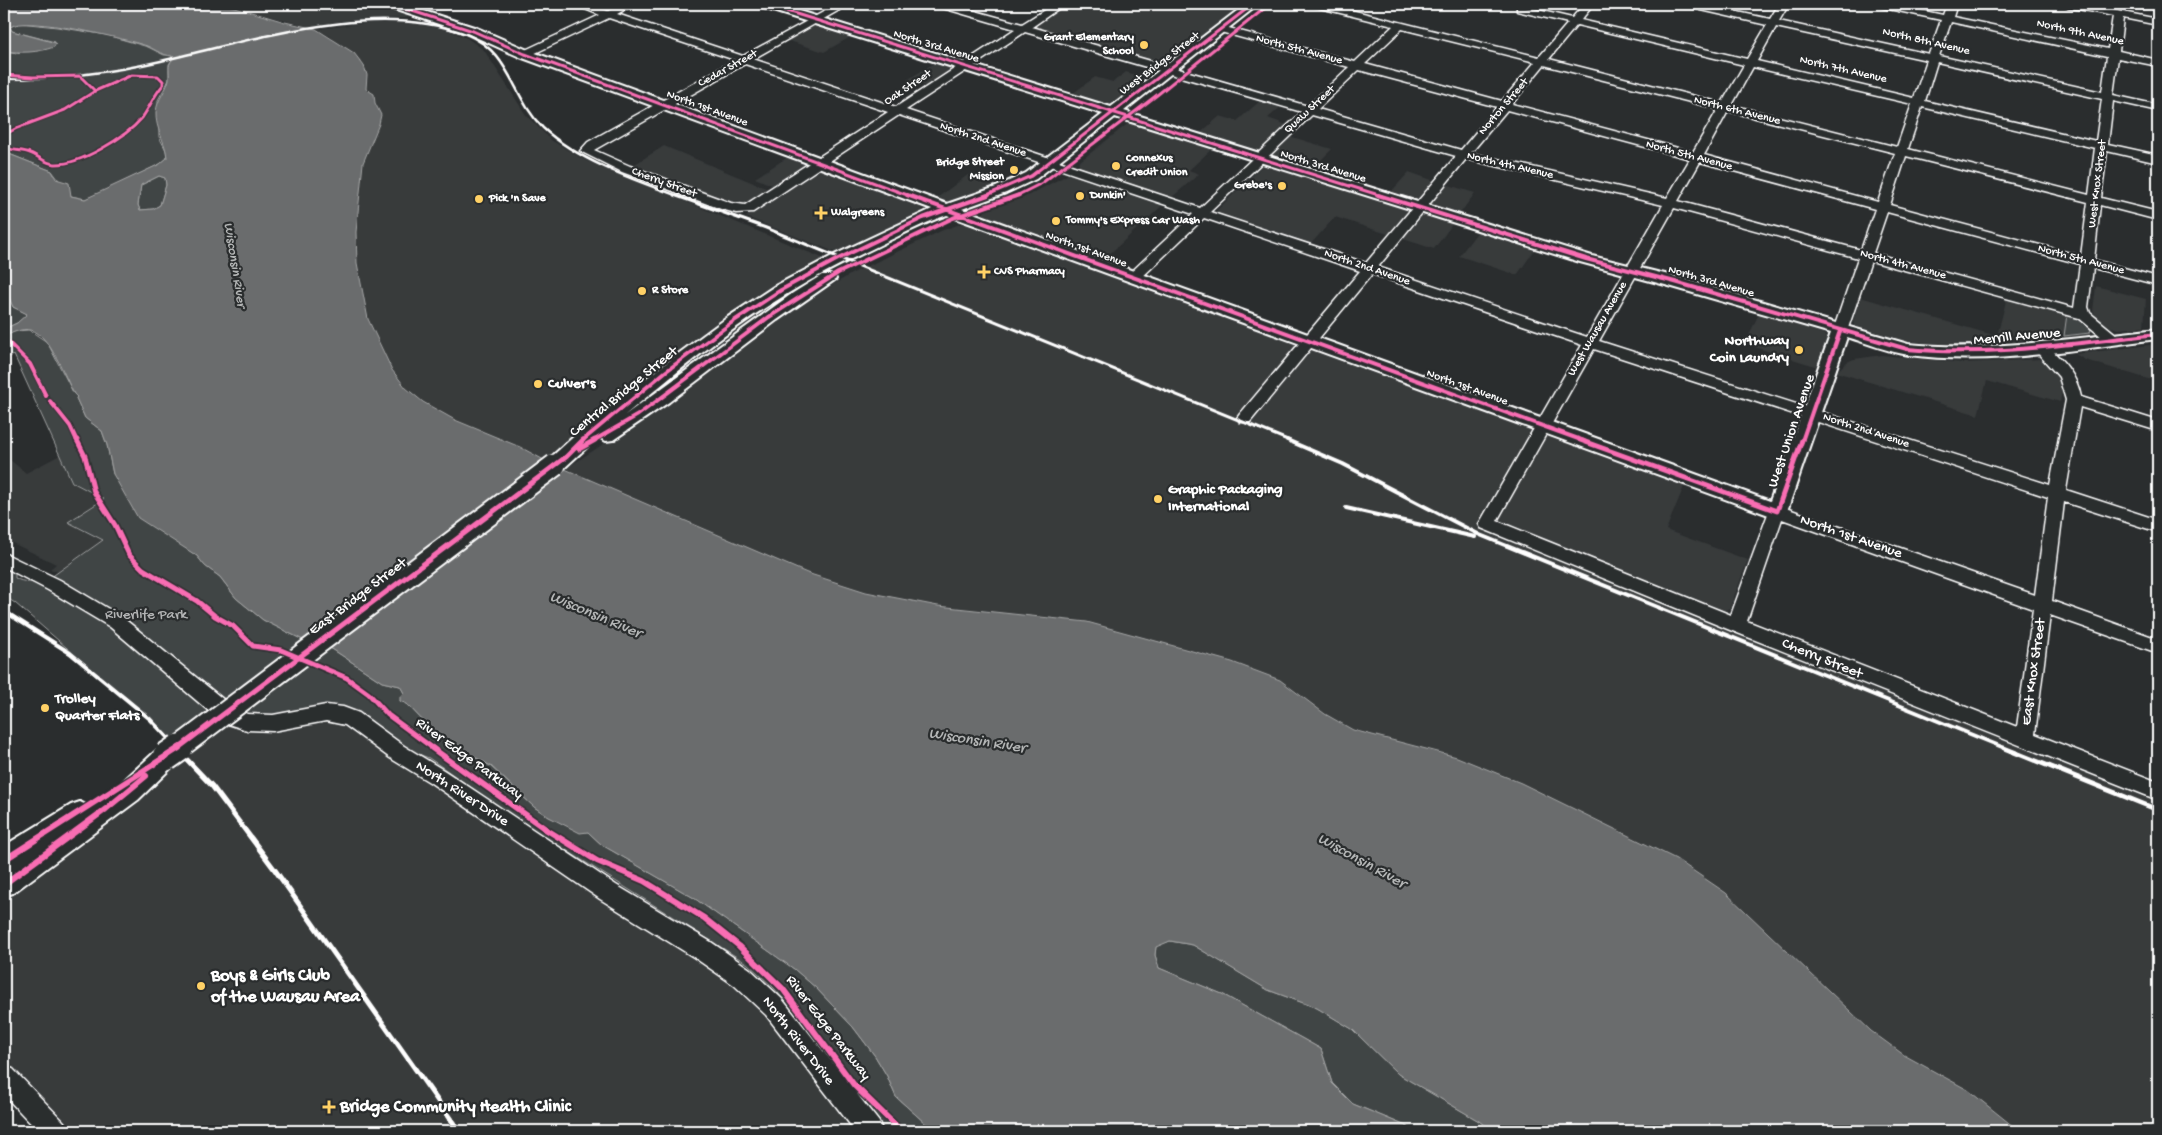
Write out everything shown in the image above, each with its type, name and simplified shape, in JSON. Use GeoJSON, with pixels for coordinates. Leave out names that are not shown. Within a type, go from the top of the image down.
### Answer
{"type":"FeatureCollection","features":[{"type":"Feature","properties":{"kind":"main road","name":"North 3rd Avenue"},"geometry":{"type":"LineString","coordinates":[[764,4],[1420,207],[1632,271],[1879,342]]}},
{"type":"Feature","properties":{"kind":"main road","name":"West Bridge Street"},"geometry":{"type":"LineString","coordinates":[[1228,31],[1253,4]]}},
{"type":"Feature","properties":{"kind":"main road","name":"West Bridge Street"},"geometry":{"type":"LineString","coordinates":[[846,262],[1020,182],[1121,114],[1228,31],[1270,4]]}},
{"type":"Feature","properties":{"kind":"main road","name":"North 1st Avenue"},"geometry":{"type":"LineString","coordinates":[[402,5],[473,31],[525,54],[1133,278],[1777,511]]}},
{"type":"Feature","properties":{"kind":"main road","name":"West Bridge Street"},"geometry":{"type":"LineString","coordinates":[[954,212],[1027,192],[1064,167],[1121,114]]}},
{"type":"Feature","properties":{"kind":"main road","name":"Central Bridge Street"},"geometry":{"type":"LineString","coordinates":[[566,456],[638,415],[769,316],[846,262]]}},
{"type":"Feature","properties":{"kind":"main road","name":"West Union Avenue"},"geometry":{"type":"LineString","coordinates":[[1777,511],[1840,331]]}},
{"type":"Feature","properties":{"kind":"main road","name":"Merrill Avenue"},"geometry":{"type":"LineString","coordinates":[[1879,342],[1935,353],[1966,353],[2041,348],[2158,334]]}},
{"type":"Feature","properties":{"kind":"main road"},"geometry":{"type":"LineString","coordinates":[[1830,359],[1842,352],[1852,350],[1907,349]]}},
{"type":"Feature","properties":{"kind":"main road","name":"East Bridge Street"},"geometry":{"type":"LineString","coordinates":[[4,860],[166,757],[566,456]]}},
{"type":"Feature","properties":{"kind":"main road","name":"East Bridge Street"},"geometry":{"type":"LineString","coordinates":[[4,884],[129,792],[166,757]]}},
{"type":"Feature","properties":{"kind":"street","name":"North 2nd Avenue"},"geometry":{"type":"LineString","coordinates":[[578,4],[1590,343],[2158,526]]}},
{"type":"Feature","properties":{"kind":"street"},"geometry":{"type":"LineString","coordinates":[[525,54],[630,4]]}},
{"type":"Feature","properties":{"kind":"street","name":"Cedar Street"},"geometry":{"type":"LineString","coordinates":[[586,151],[592,145],[664,104],[845,4]]}},
{"type":"Feature","properties":{"kind":"street","name":"North 4th Avenue"},"geometry":{"type":"LineString","coordinates":[[940,4],[1464,155],[1670,203],[2084,315]]}},
{"type":"Feature","properties":{"kind":"street","name":"Oak Street"},"geometry":{"type":"LineString","coordinates":[[744,210],[753,207],[1060,4]]}},
{"type":"Feature","properties":{"kind":"street","name":"North 6th Avenue"},"geometry":{"type":"LineString","coordinates":[[1316,4],[2158,216]]}},
{"type":"Feature","properties":{"kind":"street","name":"Norton Street"},"geometry":{"type":"LineString","coordinates":[[1245,418],[1589,4]]}},
{"type":"Feature","properties":{"kind":"street","name":"North 8th Avenue"},"geometry":{"type":"LineString","coordinates":[[1688,4],[2158,108]]}},
{"type":"Feature","properties":{"kind":"street","name":"West Wausau Avenue"},"geometry":{"type":"LineString","coordinates":[[1487,524],[1784,4]]}},
{"type":"Feature","properties":{"kind":"street","name":"North 9th Avenue"},"geometry":{"type":"LineString","coordinates":[[1879,4],[2158,63]]}},
{"type":"Feature","properties":{"kind":"street"},"geometry":{"type":"LineString","coordinates":[[1840,331],[1952,4]]}},
{"type":"Feature","properties":{"kind":"street"},"geometry":{"type":"LineString","coordinates":[[2068,4],[2158,22]]}},
{"type":"Feature","properties":{"kind":"street","name":"North 7th Avenue"},"geometry":{"type":"LineString","coordinates":[[1521,9],[2158,159]]}},
{"type":"Feature","properties":{"kind":"street","name":"West Knox Street"},"geometry":{"type":"LineString","coordinates":[[2084,315],[2081,307],[2118,14]]}},
{"type":"Feature","properties":{"kind":"street","name":"Quaw Street"},"geometry":{"type":"LineString","coordinates":[[1133,278],[1400,25]]}},
{"type":"Feature","properties":{"kind":"street","name":"North 5th Avenue"},"geometry":{"type":"LineString","coordinates":[[1228,31],[2158,281]]}},
{"type":"Feature","properties":{"kind":"street","name":"Cherry Street"},"geometry":{"type":"LineString","coordinates":[[586,151],[671,186],[726,206],[744,210]]}},
{"type":"Feature","properties":{"kind":"street"},"geometry":{"type":"LineString","coordinates":[[2084,315],[2113,339]]}},
{"type":"Feature","properties":{"kind":"street"},"geometry":{"type":"LineString","coordinates":[[2041,348],[2065,373],[2071,386],[2074,400],[2057,492],[2043,605]]}},
{"type":"Feature","properties":{"kind":"street"},"geometry":{"type":"LineString","coordinates":[[2074,400],[2158,426]]}},
{"type":"Feature","properties":{"kind":"street"},"geometry":{"type":"LineString","coordinates":[[1736,624],[1777,511]]}},
{"type":"Feature","properties":{"kind":"street","name":"North 1st Avenue"},"geometry":{"type":"LineString","coordinates":[[1777,511],[2158,646]]}},
{"type":"Feature","properties":{"kind":"street","name":"Cherry Street"},"geometry":{"type":"LineString","coordinates":[[1487,524],[2158,791]]}},
{"type":"Feature","properties":{"kind":"street","name":"North River Drive"},"geometry":{"type":"LineString","coordinates":[[4,559],[116,622],[217,706],[235,718],[247,722],[273,723],[326,713],[343,715],[352,719],[396,752],[446,782],[608,892],[703,950],[742,977],[774,1007],[870,1131]]}},
{"type":"Feature","properties":{"kind":"street","name":"East Knox Street"},"geometry":{"type":"LineString","coordinates":[[2024,738],[2043,605]]}},
{"type":"Feature","properties":{"kind":"street"},"geometry":{"type":"LineString","coordinates":[[4,1078],[55,1131]]}},
{"type":"Feature","properties":{"kind":"shaded area"},"geometry":{"type":"Polygon","coordinates":[[[224,4],[380,4],[412,16],[338,22],[308,27],[224,4]]]}},
{"type":"Feature","properties":{"kind":"shaded area","name":"Grant Elementary School"},"geometry":{"type":"Polygon","coordinates":[[[1067,4],[1246,4],[1172,62],[1163,65],[1034,27],[1067,4]]]}},
{"type":"Feature","properties":{"kind":"shaded area"},"geometry":{"type":"Polygon","coordinates":[[[383,21],[407,22],[446,29],[467,38],[484,50],[526,115],[551,140],[583,159],[832,262],[795,282],[588,435],[544,460],[520,447],[455,420],[423,402],[406,388],[392,370],[368,319],[357,263],[356,232],[363,163],[379,124],[379,110],[375,103],[375,96],[366,89],[367,83],[331,37],[316,29],[383,21]]]}},
{"type":"Feature","properties":{"kind":"shaded area"},"geometry":{"type":"Polygon","coordinates":[[[817,25],[854,35],[824,52],[786,40],[817,25]]]}},
{"type":"Feature","properties":{"kind":"shaded area"},"geometry":{"type":"Polygon","coordinates":[[[937,61],[955,67],[928,87],[907,80],[937,61]]]}},
{"type":"Feature","properties":{"kind":"shaded area"},"geometry":{"type":"Polygon","coordinates":[[[1126,72],[1150,79],[1111,103],[1105,104],[1072,94],[1095,77],[1113,82],[1126,72]]]}},
{"type":"Feature","properties":{"kind":"shaded area"},"geometry":{"type":"Polygon","coordinates":[[[1261,100],[1282,106],[1268,118],[1287,125],[1279,133],[1332,149],[1312,169],[1199,134],[1220,116],[1237,121],[1261,100]]]}},
{"type":"Feature","properties":{"kind":"shaded area"},"geometry":{"type":"Polygon","coordinates":[[[1130,122],[1214,147],[1189,170],[1199,174],[1170,199],[1078,167],[1079,162],[1130,122]]]}},
{"type":"Feature","properties":{"kind":"shaded area"},"geometry":{"type":"Polygon","coordinates":[[[664,146],[773,191],[750,205],[740,207],[630,167],[664,146]]]}},
{"type":"Feature","properties":{"kind":"shaded area"},"geometry":{"type":"Polygon","coordinates":[[[791,155],[919,204],[923,212],[840,254],[746,217],[786,191],[755,178],[791,155]]]}},
{"type":"Feature","properties":{"kind":"shaded area"},"geometry":{"type":"Polygon","coordinates":[[[1266,166],[1454,222],[1434,249],[1335,217],[1309,246],[1217,214],[1216,211],[1261,167],[1266,166]]]}},
{"type":"Feature","properties":{"kind":"shaded area"},"geometry":{"type":"Polygon","coordinates":[[[1409,172],[1475,193],[1459,215],[1390,193],[1409,172]]]}},
{"type":"Feature","properties":{"kind":"shaded area"},"geometry":{"type":"Polygon","coordinates":[[[969,174],[1004,186],[952,203],[937,198],[969,174]]]}},
{"type":"Feature","properties":{"kind":"shaded area"},"geometry":{"type":"Polygon","coordinates":[[[1069,174],[1164,204],[1103,260],[982,215],[985,211],[1023,198],[1069,174]]]}},
{"type":"Feature","properties":{"kind":"shaded area"},"geometry":{"type":"Polygon","coordinates":[[[966,222],[1685,484],[1666,530],[1748,560],[1730,608],[1723,611],[1639,578],[1634,589],[2158,799],[2158,1131],[2019,1131],[1996,1112],[1904,1055],[1871,1031],[1726,893],[1676,859],[1521,783],[1457,757],[1353,730],[1325,714],[1280,680],[1232,662],[1087,622],[938,606],[866,592],[807,573],[565,469],[628,428],[799,305],[851,274],[943,230],[966,222]]]}},
{"type":"Feature","properties":{"kind":"shaded area"},"geometry":{"type":"Polygon","coordinates":[[[1479,230],[1536,248],[1517,275],[1459,256],[1479,230]]]}},
{"type":"Feature","properties":{"kind":"shaded area"},"geometry":{"type":"Polygon","coordinates":[[[2096,286],[2146,299],[2144,327],[2118,329],[2097,318],[2093,311],[2096,286]]]}},
{"type":"Feature","properties":{"kind":"shaded area"},"geometry":{"type":"Polygon","coordinates":[[[1860,297],[1997,336],[2007,297],[2067,314],[2064,336],[1958,346],[1895,340],[1855,329],[1853,322],[1860,297]]]}},
{"type":"Feature","properties":{"kind":"shaded area"},"geometry":{"type":"Polygon","coordinates":[[[1760,311],[1824,334],[1827,338],[1818,367],[1745,344],[1760,311]]]}},
{"type":"Feature","properties":{"kind":"shaded area"},"geometry":{"type":"Polygon","coordinates":[[[2158,344],[2158,382],[2085,360],[2075,354],[2158,344]]]}},
{"type":"Feature","properties":{"kind":"shaded area"},"geometry":{"type":"Polygon","coordinates":[[[1882,355],[1963,363],[2039,359],[2048,363],[2057,373],[2063,387],[2060,402],[1987,381],[1978,415],[1836,372],[1847,362],[1854,359],[1882,355]]]}},
{"type":"Feature","properties":{"kind":"shaded area"},"geometry":{"type":"Polygon","coordinates":[[[4,455],[26,473],[60,455],[72,482],[104,499],[68,522],[103,540],[58,572],[50,569],[56,564],[4,539],[4,455]]]}},
{"type":"Feature","properties":{"kind":"shaded area"},"geometry":{"type":"Polygon","coordinates":[[[346,709],[356,712],[410,751],[429,758],[521,822],[748,964],[774,988],[874,1118],[887,1131],[58,1131],[4,1075],[4,877],[184,753],[241,710],[346,709]]]}},
{"type":"Feature","properties":{"kind":"green space"},"geometry":{"type":"Polygon","coordinates":[[[19,23],[107,35],[148,47],[164,55],[172,55],[172,60],[169,64],[169,80],[158,100],[159,137],[166,150],[167,158],[160,164],[85,199],[71,196],[52,171],[4,152],[4,51],[17,53],[55,42],[12,31],[10,27],[19,23]]]}},
{"type":"Feature","properties":{"kind":"green space"},"geometry":{"type":"Polygon","coordinates":[[[159,176],[165,178],[166,185],[160,205],[153,209],[140,210],[138,205],[141,185],[159,176]]]}},
{"type":"Feature","properties":{"kind":"green space"},"geometry":{"type":"Polygon","coordinates":[[[4,286],[13,307],[28,314],[17,323],[4,329],[4,286]]]}},
{"type":"Feature","properties":{"kind":"green space"},"geometry":{"type":"Polygon","coordinates":[[[2067,314],[2081,320],[2091,328],[2090,333],[2064,336],[2067,314]]]}},
{"type":"Feature","properties":{"kind":"green space","name":"Riverlife Park"},"geometry":{"type":"Polygon","coordinates":[[[29,330],[47,342],[77,397],[85,418],[102,431],[113,474],[177,542],[197,556],[205,566],[220,577],[236,598],[263,620],[303,640],[332,649],[382,682],[400,686],[404,693],[400,701],[407,704],[428,726],[458,748],[490,766],[534,807],[549,817],[588,832],[602,845],[694,898],[794,969],[816,988],[853,1027],[875,1056],[887,1076],[896,1097],[934,1131],[887,1131],[874,1118],[774,988],[748,964],[521,822],[429,758],[410,751],[356,712],[346,709],[278,717],[252,714],[241,710],[184,753],[162,730],[15,603],[4,596],[4,564],[15,573],[15,578],[40,585],[103,540],[68,522],[104,499],[72,482],[14,355],[4,359],[4,336],[16,331],[29,330]]]}},
{"type":"Feature","properties":{"kind":"green space"},"geometry":{"type":"Polygon","coordinates":[[[1170,941],[1193,945],[1268,990],[1317,1008],[1352,1029],[1398,1074],[1479,1121],[1492,1131],[1418,1131],[1353,1104],[1332,1083],[1321,1049],[1222,994],[1159,968],[1155,955],[1156,946],[1170,941]]]}},
{"type":"Feature","properties":{"kind":"water","name":"Wisconsin River"},"geometry":{"type":"Polygon","coordinates":[[[4,4],[224,4],[316,29],[354,53],[364,66],[367,75],[366,89],[374,94],[375,103],[381,115],[363,163],[356,232],[357,263],[368,319],[392,370],[406,388],[423,402],[455,420],[520,447],[544,460],[807,573],[866,592],[938,606],[1087,622],[1232,662],[1280,680],[1325,714],[1353,730],[1457,757],[1521,783],[1676,859],[1726,893],[1871,1031],[1904,1055],[1968,1090],[2019,1131],[1492,1131],[1479,1121],[1398,1074],[1352,1029],[1317,1008],[1268,990],[1193,945],[1170,941],[1156,947],[1155,955],[1159,968],[1222,994],[1321,1049],[1332,1083],[1353,1104],[1418,1131],[934,1131],[896,1097],[887,1076],[875,1056],[853,1027],[816,988],[794,969],[694,898],[602,845],[588,832],[580,833],[534,807],[491,766],[458,748],[428,726],[407,704],[400,701],[400,697],[404,693],[400,686],[382,682],[332,649],[303,640],[263,620],[236,598],[220,577],[205,566],[197,556],[138,518],[113,474],[102,431],[85,418],[77,397],[51,348],[38,333],[31,330],[20,330],[4,336],[4,329],[17,323],[27,314],[13,307],[4,286],[4,152],[52,171],[56,179],[69,183],[71,196],[85,199],[160,164],[167,158],[157,124],[156,112],[158,103],[168,83],[172,56],[119,38],[77,29],[35,24],[20,24],[10,27],[12,31],[56,43],[54,47],[29,52],[4,51],[4,4]],[[159,176],[141,185],[138,205],[140,210],[153,209],[160,205],[166,185],[165,178],[159,176]]]}},
{"type":"Feature","properties":{"kind":"railway"},"geometry":{"type":"LineString","coordinates":[[4,79],[64,76],[122,69],[274,34],[353,22],[392,21],[430,25],[466,34],[481,42],[493,52],[510,76],[532,116],[543,128],[572,150],[607,168],[678,196]]}},
{"type":"Feature","properties":{"kind":"railway"},"geometry":{"type":"LineString","coordinates":[[674,195],[766,228],[1290,441]]}},
{"type":"Feature","properties":{"kind":"railway"},"geometry":{"type":"LineString","coordinates":[[1287,440],[1343,464],[1480,535],[2007,749]]}},
{"type":"Feature","properties":{"kind":"railway"},"geometry":{"type":"LineString","coordinates":[[1346,508],[1475,537]]}},
{"type":"Feature","properties":{"kind":"railway"},"geometry":{"type":"LineString","coordinates":[[4,611],[70,653],[150,719],[178,749]]}},
{"type":"Feature","properties":{"kind":"railway"},"geometry":{"type":"LineString","coordinates":[[176,748],[212,786],[275,870],[459,1131]]}},
{"type":"Feature","properties":{"kind":"railway"},"geometry":{"type":"LineString","coordinates":[[2004,748],[2158,810]]}},
{"type":"Feature","properties":{"kind":"cycle path"},"geometry":{"type":"LineString","coordinates":[[391,4],[473,31],[525,54],[1090,262],[1777,511],[1840,331]]}},
{"type":"Feature","properties":{"kind":"cycle path"},"geometry":{"type":"LineString","coordinates":[[764,4],[1586,259],[1675,282],[1907,349],[1938,352],[2001,352],[2158,334]]}},
{"type":"Feature","properties":{"kind":"cycle path"},"geometry":{"type":"LineString","coordinates":[[4,860],[166,757],[566,457],[588,435],[665,372],[734,321],[781,290],[838,259],[923,218],[1001,190],[1031,176],[1253,4]]}},
{"type":"Feature","properties":{"kind":"cycle path"},"geometry":{"type":"LineString","coordinates":[[579,449],[638,415],[769,317],[838,273],[953,218],[1014,197],[1042,183],[1157,95],[1270,4]]}},
{"type":"Feature","properties":{"kind":"cycle path"},"geometry":{"type":"LineString","coordinates":[[4,75],[33,77],[80,76],[95,91],[81,102],[65,110],[17,128],[4,135]]}},
{"type":"Feature","properties":{"kind":"cycle path"},"geometry":{"type":"LineString","coordinates":[[4,147],[10,150],[30,153],[54,164],[64,164],[88,155],[114,141],[135,125],[145,114],[163,85],[163,81],[158,76],[132,75],[95,91]]}},
{"type":"Feature","properties":{"kind":"cycle path"},"geometry":{"type":"LineString","coordinates":[[4,338],[30,364],[46,396]]}},
{"type":"Feature","properties":{"kind":"cycle path","name":"River Edge Parkway"},"geometry":{"type":"LineString","coordinates":[[50,401],[70,426],[85,456],[94,492],[115,525],[129,555],[143,569],[197,601],[215,616],[233,626],[253,646],[281,650],[347,678],[369,694],[388,715],[547,830],[597,861],[644,881],[704,918],[739,946],[783,989],[854,1085],[901,1131]]}},
{"type":"Feature","properties":{"kind":"cycle path"},"geometry":{"type":"LineString","coordinates":[[4,884],[106,809],[146,776]]}},
{"type":"Feature","properties":{"kind":"place","name":"Grant Elementary School"},"geometry":{"type":"Point","coordinates":[1144,45]}},
{"type":"Feature","properties":{"kind":"place","name":"Connexus Credit Union"},"geometry":{"type":"Point","coordinates":[1116,166]}},
{"type":"Feature","properties":{"kind":"place","name":"Bridge Street Mission"},"geometry":{"type":"Point","coordinates":[1014,170]}},
{"type":"Feature","properties":{"kind":"place","name":"Grebe's"},"geometry":{"type":"Point","coordinates":[1282,186]}},
{"type":"Feature","properties":{"kind":"place","name":"Dunkin'"},"geometry":{"type":"Point","coordinates":[1080,196]}},
{"type":"Feature","properties":{"kind":"place","name":"Pick 'n Save"},"geometry":{"type":"Point","coordinates":[479,199]}},
{"type":"Feature","properties":{"kind":"place","name":"Walgreens"},"geometry":{"type":"Point","coordinates":[821,213]}},
{"type":"Feature","properties":{"kind":"place","name":"Tommy's Express Car Wash"},"geometry":{"type":"Point","coordinates":[1056,221]}},
{"type":"Feature","properties":{"kind":"place","name":"CVS Pharmacy"},"geometry":{"type":"Point","coordinates":[984,272]}},
{"type":"Feature","properties":{"kind":"place","name":"R Store"},"geometry":{"type":"Point","coordinates":[642,291]}},
{"type":"Feature","properties":{"kind":"place","name":"Northway Coin Laundry"},"geometry":{"type":"Point","coordinates":[1799,350]}},
{"type":"Feature","properties":{"kind":"place","name":"Culver's"},"geometry":{"type":"Point","coordinates":[538,384]}},
{"type":"Feature","properties":{"kind":"place","name":"Graphic Packaging International"},"geometry":{"type":"Point","coordinates":[1158,499]}},
{"type":"Feature","properties":{"kind":"place","name":"Trolley Quarter Flats"},"geometry":{"type":"Point","coordinates":[45,708]}},
{"type":"Feature","properties":{"kind":"place","name":"Boys & Girls Club of the Wausau Area"},"geometry":{"type":"Point","coordinates":[201,986]}},
{"type":"Feature","properties":{"kind":"place","name":"Bridge Community Health Clinic"},"geometry":{"type":"Point","coordinates":[329,1107]}}]}
